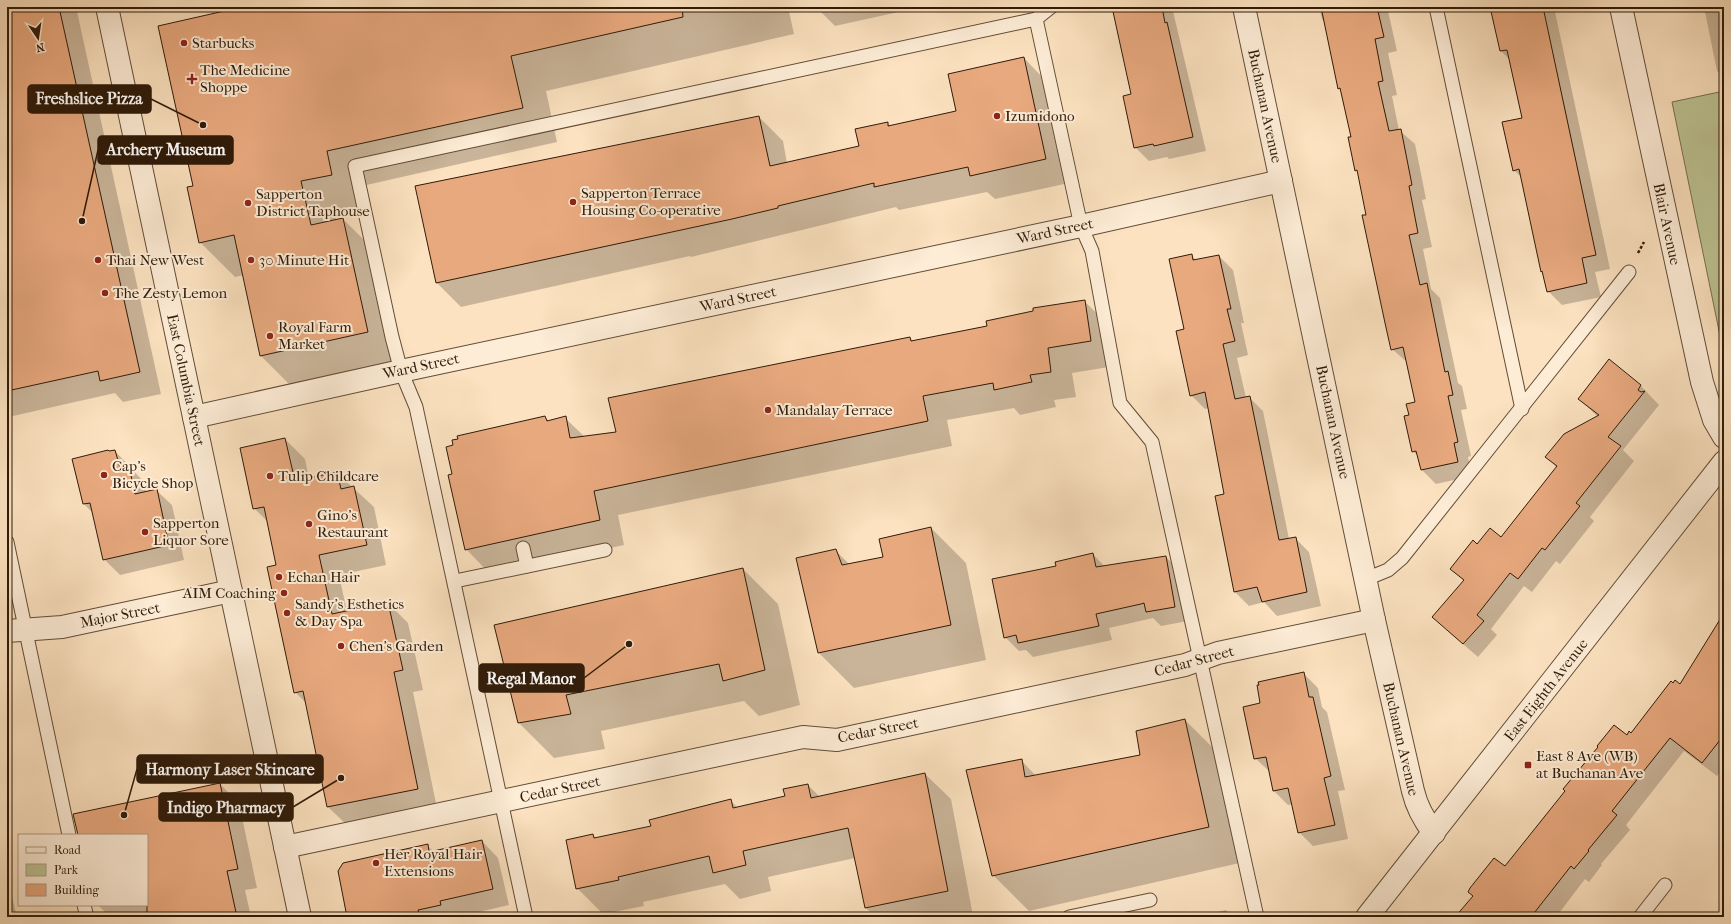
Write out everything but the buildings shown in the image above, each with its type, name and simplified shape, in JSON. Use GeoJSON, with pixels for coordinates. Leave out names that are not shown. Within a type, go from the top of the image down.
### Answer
{"type":"FeatureCollection","features":[{"type":"Feature","properties":{"kind":"street","name":"East Columbia Street"},"geometry":{"type":"LineString","coordinates":[[108,7],[300,917]]}},
{"type":"Feature","properties":{"kind":"street","name":"Buchanan Avenue"},"geometry":{"type":"LineString","coordinates":[[1244,7],[1374,620],[1415,802],[1424,820],[1434,833]]}},
{"type":"Feature","properties":{"kind":"street","name":"Blair Avenue"},"geometry":{"type":"LineString","coordinates":[[1621,7],[1702,382],[1714,420],[1724,437]]}},
{"type":"Feature","properties":{"kind":"street","name":"Ward Street"},"geometry":{"type":"LineString","coordinates":[[194,417],[401,370],[1081,226],[1281,181]]}},
{"type":"Feature","properties":{"kind":"street","name":"East Eighth Avenue"},"geometry":{"type":"LineString","coordinates":[[1366,917],[1434,833],[1724,462]]}},
{"type":"Feature","properties":{"kind":"street","name":"Major Street"},"geometry":{"type":"LineString","coordinates":[[16,630],[62,627],[231,591]]}},
{"type":"Feature","properties":{"kind":"street","name":"Cedar Street"},"geometry":{"type":"LineString","coordinates":[[285,847],[803,737],[837,740],[1178,667],[1218,653],[1374,620]]}},
{"type":"Feature","properties":{"kind":"lane"},"geometry":{"type":"LineString","coordinates":[[526,917],[455,581],[416,407],[401,370],[355,166],[1036,19],[1050,7]]}},
{"type":"Feature","properties":{"kind":"lane"},"geometry":{"type":"LineString","coordinates":[[1436,7],[1522,409]]}},
{"type":"Feature","properties":{"kind":"lane"},"geometry":{"type":"LineString","coordinates":[[1036,19],[1081,226],[1092,251],[1120,403],[1152,442],[1257,917]]}},
{"type":"Feature","properties":{"kind":"lane"},"geometry":{"type":"LineString","coordinates":[[1366,579],[1388,570],[1402,558],[1522,409],[1629,272]]}},
{"type":"Feature","properties":{"kind":"lane"},"geometry":{"type":"LineString","coordinates":[[7,542],[16,630],[69,834]]}},
{"type":"Feature","properties":{"kind":"lane"},"geometry":{"type":"LineString","coordinates":[[523,548],[527,566]]}},
{"type":"Feature","properties":{"kind":"lane"},"geometry":{"type":"LineString","coordinates":[[455,581],[605,550]]}},
{"type":"Feature","properties":{"kind":"lane"},"geometry":{"type":"LineString","coordinates":[[1640,917],[1665,885]]}},
{"type":"Feature","properties":{"kind":"lane"},"geometry":{"type":"LineString","coordinates":[[1069,917],[1150,900]]}},
{"type":"Feature","properties":{"kind":"lane"},"geometry":{"type":"LineString","coordinates":[[84,906],[87,917]]}},
{"type":"Feature","properties":{"kind":"path"},"geometry":{"type":"LineString","coordinates":[[1629,272],[1644,241]]}},
{"type":"Feature","properties":{"kind":"green space"},"geometry":{"type":"Polygon","coordinates":[[[1724,91],[1724,355],[1672,102],[1724,91]]]}},
{"type":"Feature","properties":{"kind":"place","name":"Starbucks"},"geometry":{"type":"Point","coordinates":[184,43]}},
{"type":"Feature","properties":{"kind":"place","name":"The Medicine Shoppe"},"geometry":{"type":"Point","coordinates":[192,79]}},
{"type":"Feature","properties":{"kind":"place","name":"Izumidono"},"geometry":{"type":"Point","coordinates":[997,116]}},
{"type":"Feature","properties":{"kind":"place","name":"Freshslice Pizza"},"geometry":{"type":"Point","coordinates":[203,125]}},
{"type":"Feature","properties":{"kind":"place","name":"Sapperton Terrace Housing Co-operative"},"geometry":{"type":"Point","coordinates":[573,202]}},
{"type":"Feature","properties":{"kind":"place","name":"Sapperton District Taphouse"},"geometry":{"type":"Point","coordinates":[248,203]}},
{"type":"Feature","properties":{"kind":"place","name":"Archery Museum"},"geometry":{"type":"Point","coordinates":[82,221]}},
{"type":"Feature","properties":{"kind":"place","name":"Thai New West"},"geometry":{"type":"Point","coordinates":[98,260]}},
{"type":"Feature","properties":{"kind":"place","name":"30 Minute Hit"},"geometry":{"type":"Point","coordinates":[251,260]}},
{"type":"Feature","properties":{"kind":"place","name":"The Zesty Lemon"},"geometry":{"type":"Point","coordinates":[105,293]}},
{"type":"Feature","properties":{"kind":"place","name":"Royal Farm Market"},"geometry":{"type":"Point","coordinates":[270,336]}},
{"type":"Feature","properties":{"kind":"place","name":"Mandalay Terrace"},"geometry":{"type":"Point","coordinates":[768,410]}},
{"type":"Feature","properties":{"kind":"place","name":"Cap's Bicycle Shop"},"geometry":{"type":"Point","coordinates":[104,475]}},
{"type":"Feature","properties":{"kind":"place","name":"Tulip Childcare"},"geometry":{"type":"Point","coordinates":[270,476]}},
{"type":"Feature","properties":{"kind":"place","name":"Gino's Restaurant"},"geometry":{"type":"Point","coordinates":[309,524]}},
{"type":"Feature","properties":{"kind":"place","name":"Sapperton Liquor Sore"},"geometry":{"type":"Point","coordinates":[145,532]}},
{"type":"Feature","properties":{"kind":"place","name":"Echan Hair"},"geometry":{"type":"Point","coordinates":[279,577]}},
{"type":"Feature","properties":{"kind":"place","name":"AIM Coaching"},"geometry":{"type":"Point","coordinates":[284,593]}},
{"type":"Feature","properties":{"kind":"place","name":"Sandy's Esthetics & Day Spa"},"geometry":{"type":"Point","coordinates":[287,613]}},
{"type":"Feature","properties":{"kind":"place","name":"Regal Manor"},"geometry":{"type":"Point","coordinates":[629,644]}},
{"type":"Feature","properties":{"kind":"place","name":"Chen's Garden"},"geometry":{"type":"Point","coordinates":[341,646]}},
{"type":"Feature","properties":{"kind":"place","name":"East 8 Ave (WB) at Buchanan Ave"},"geometry":{"type":"Point","coordinates":[1528,765]}},
{"type":"Feature","properties":{"kind":"place","name":"Indigo Pharmacy"},"geometry":{"type":"Point","coordinates":[341,778]}},
{"type":"Feature","properties":{"kind":"place","name":"Harmony Laser Skincare"},"geometry":{"type":"Point","coordinates":[124,815]}},
{"type":"Feature","properties":{"kind":"place","name":"Her Royal Hair Extensions"},"geometry":{"type":"Point","coordinates":[376,863]}}]}
